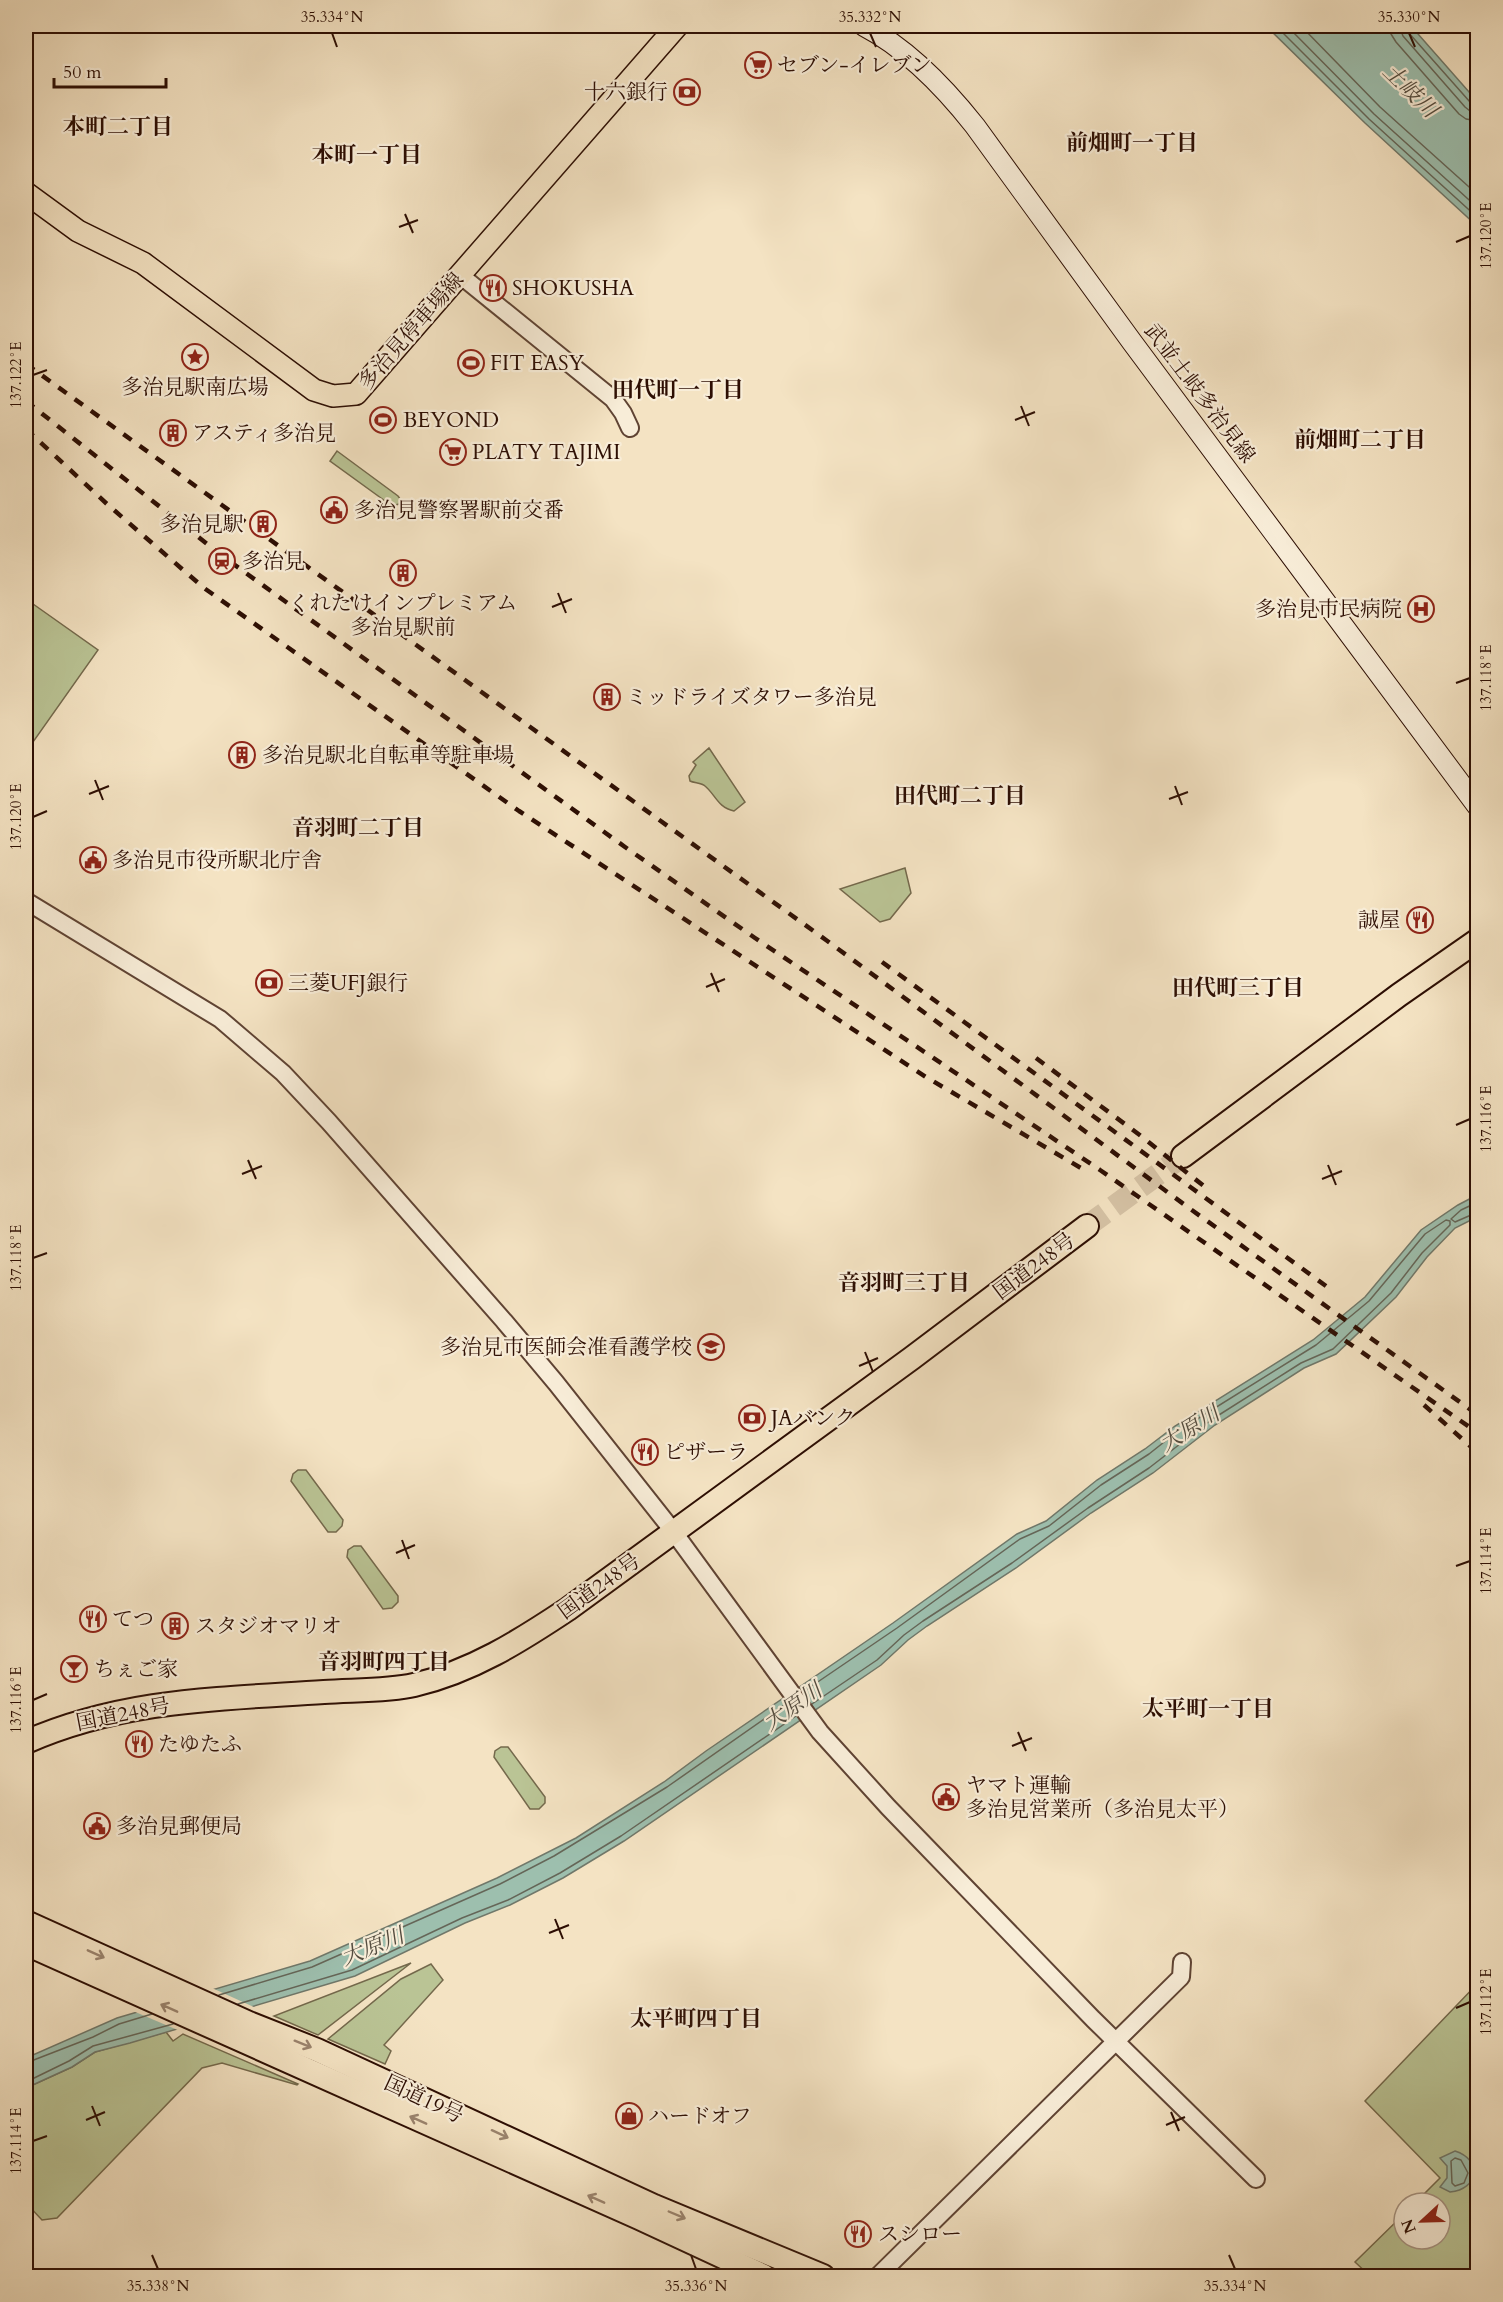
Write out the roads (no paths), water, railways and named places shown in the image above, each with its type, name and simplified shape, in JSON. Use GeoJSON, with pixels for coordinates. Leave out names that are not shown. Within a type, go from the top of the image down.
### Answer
{"type":"FeatureCollection","features":[{"type":"Feature","properties":{"kind":"highway"},"geometry":{"type":"LineString","coordinates":[[1183,1156],[1399,995],[1478,940]]}},
{"type":"Feature","properties":{"kind":"highway","name":"国道248号"},"geometry":{"type":"LineString","coordinates":[[26,1742],[68,1724],[133,1708],[413,1685],[478,1663],[512,1646],[568,1609],[912,1358],[1088,1226]]}},
{"type":"Feature","properties":{"kind":"highway","name":"国道19号"},"geometry":{"type":"LineString","coordinates":[[32,1936],[317,2050],[654,2206],[823,2277]]}},
{"type":"Feature","properties":{"kind":"highway","name":"国道19号"},"geometry":{"type":"LineString","coordinates":[[32,1936],[223,2032],[639,2218],[764,2277]]}},
{"type":"Feature","properties":{"kind":"main road","name":"多治見停車場線"},"geometry":{"type":"LineString","coordinates":[[26,193],[78,231],[143,263],[314,390],[333,396],[356,394],[677,26]]}},
{"type":"Feature","properties":{"kind":"main road","name":"武並土岐多治見線"},"geometry":{"type":"LineString","coordinates":[[864,26],[924,70],[951,95],[1478,807]]}},
{"type":"Feature","properties":{"kind":"street"},"geometry":{"type":"LineString","coordinates":[[460,275],[613,399],[630,428]]}},
{"type":"Feature","properties":{"kind":"street"},"geometry":{"type":"LineString","coordinates":[[26,901],[220,1019],[283,1072],[337,1130],[504,1321],[673,1532],[816,1726],[888,1807],[1115,2042],[1196,2118],[1256,2179]]}},
{"type":"Feature","properties":{"kind":"street"},"geometry":{"type":"LineString","coordinates":[[878,2277],[1181,1977],[1182,1962]]}},
{"type":"Feature","properties":{"kind":"water","name":"土岐川"},"geometry":{"type":"Polygon","coordinates":[[[1266,26],[1411,26],[1477,101],[1477,226],[1365,123],[1266,26]]]}},
{"type":"Feature","properties":{"kind":"water","name":"大原川"},"geometry":{"type":"Polygon","coordinates":[[[1477,1195],[1477,1217],[1455,1228],[1427,1257],[1396,1297],[1336,1354],[1304,1368],[1215,1425],[1153,1473],[1091,1513],[1016,1568],[927,1626],[881,1665],[624,1841],[563,1878],[510,1905],[465,1923],[355,1976],[95,2052],[72,2067],[26,2088],[26,2058],[117,2018],[310,1961],[497,1878],[576,1838],[664,1782],[1017,1534],[1046,1521],[1097,1480],[1145,1449],[1175,1426],[1313,1340],[1365,1297],[1421,1230],[1477,1195]]]}},
{"type":"Feature","properties":{"kind":"water"},"geometry":{"type":"Polygon","coordinates":[[[1455,2151],[1470,2161],[1474,2174],[1467,2186],[1452,2192],[1440,2187],[1447,2178],[1447,2166],[1440,2158],[1455,2151]]]}},
{"type":"Feature","properties":{"kind":"tunnel"},"geometry":{"type":"LineString","coordinates":[[1087,1226],[1183,1156]]}},
{"type":"Feature","properties":{"kind":"railway"},"geometry":{"type":"LineString","coordinates":[[26,364],[826,940],[1189,1208],[1478,1415]]}},
{"type":"Feature","properties":{"kind":"railway"},"geometry":{"type":"LineString","coordinates":[[26,401],[221,555],[625,847],[755,938],[1100,1170],[1478,1433]]}},
{"type":"Feature","properties":{"kind":"railway"},"geometry":{"type":"LineString","coordinates":[[26,429],[107,504],[204,588],[519,811],[926,1077],[1086,1171]]}},
{"type":"Feature","properties":{"kind":"railway"},"geometry":{"type":"LineString","coordinates":[[882,962],[1326,1286]]}},
{"type":"Feature","properties":{"kind":"railway"},"geometry":{"type":"LineString","coordinates":[[1036,1058],[1210,1191]]}},
{"type":"Feature","properties":{"kind":"railway"},"geometry":{"type":"LineString","coordinates":[[1424,1405],[1478,1453]]}},
{"type":"Feature","properties":{"kind":"place","name":"セブン-イレブン"},"geometry":{"type":"Point","coordinates":[758,65]}},
{"type":"Feature","properties":{"kind":"place","name":"十六銀行"},"geometry":{"type":"Point","coordinates":[687,92]}},
{"type":"Feature","properties":{"kind":"place","name":"SHOKUSHA"},"geometry":{"type":"Point","coordinates":[493,288]}},
{"type":"Feature","properties":{"kind":"place","name":"多治見駅南広場"},"geometry":{"type":"Point","coordinates":[195,357]}},
{"type":"Feature","properties":{"kind":"place","name":"FIT EASY"},"geometry":{"type":"Point","coordinates":[471,363]}},
{"type":"Feature","properties":{"kind":"place","name":"BEYOND"},"geometry":{"type":"Point","coordinates":[383,420]}},
{"type":"Feature","properties":{"kind":"place","name":"アスティ多治見"},"geometry":{"type":"Point","coordinates":[173,433]}},
{"type":"Feature","properties":{"kind":"place","name":"PLATY TAJIMI"},"geometry":{"type":"Point","coordinates":[453,452]}},
{"type":"Feature","properties":{"kind":"place","name":"多治見警察署駅前交番"},"geometry":{"type":"Point","coordinates":[334,510]}},
{"type":"Feature","properties":{"kind":"place","name":"多治見駅"},"geometry":{"type":"Point","coordinates":[263,524]}},
{"type":"Feature","properties":{"kind":"place","name":"多治見"},"geometry":{"type":"Point","coordinates":[222,561]}},
{"type":"Feature","properties":{"kind":"place","name":"くれたけインプレミアム 多治見駅前"},"geometry":{"type":"Point","coordinates":[403,573]}},
{"type":"Feature","properties":{"kind":"place","name":"多治見市民病院"},"geometry":{"type":"Point","coordinates":[1421,609]}},
{"type":"Feature","properties":{"kind":"place","name":"ミッドライズタワー多治見"},"geometry":{"type":"Point","coordinates":[607,697]}},
{"type":"Feature","properties":{"kind":"place","name":"多治見駅北自転車等駐車場"},"geometry":{"type":"Point","coordinates":[242,755]}},
{"type":"Feature","properties":{"kind":"place","name":"多治見市役所駅北庁舎"},"geometry":{"type":"Point","coordinates":[93,860]}},
{"type":"Feature","properties":{"kind":"place","name":"誠屋"},"geometry":{"type":"Point","coordinates":[1420,920]}},
{"type":"Feature","properties":{"kind":"place","name":"三菱UFJ銀行"},"geometry":{"type":"Point","coordinates":[269,983]}},
{"type":"Feature","properties":{"kind":"place","name":"多治見市医師会准看護学校"},"geometry":{"type":"Point","coordinates":[711,1347]}},
{"type":"Feature","properties":{"kind":"place","name":"JAバンク"},"geometry":{"type":"Point","coordinates":[752,1418]}},
{"type":"Feature","properties":{"kind":"place","name":"ピザーラ"},"geometry":{"type":"Point","coordinates":[645,1452]}},
{"type":"Feature","properties":{"kind":"place","name":"てつ"},"geometry":{"type":"Point","coordinates":[93,1619]}},
{"type":"Feature","properties":{"kind":"place","name":"スタジオマリオ"},"geometry":{"type":"Point","coordinates":[175,1626]}},
{"type":"Feature","properties":{"kind":"place","name":"ちぇご家"},"geometry":{"type":"Point","coordinates":[74,1669]}},
{"type":"Feature","properties":{"kind":"place","name":"たゆたふ"},"geometry":{"type":"Point","coordinates":[139,1744]}},
{"type":"Feature","properties":{"kind":"place","name":"ヤマト運輸 多治見営業所（多治見太平）"},"geometry":{"type":"Point","coordinates":[946,1797]}},
{"type":"Feature","properties":{"kind":"place","name":"多治見郵便局"},"geometry":{"type":"Point","coordinates":[97,1826]}},
{"type":"Feature","properties":{"kind":"place","name":"ハードオフ"},"geometry":{"type":"Point","coordinates":[629,2116]}},
{"type":"Feature","properties":{"kind":"place","name":"スシロー"},"geometry":{"type":"Point","coordinates":[858,2234]}},
{"type":"Feature","properties":{"kind":"district","name":"本町二丁目"},"geometry":{"type":"Point","coordinates":[118,126]}},
{"type":"Feature","properties":{"kind":"district","name":"前畑町一丁目"},"geometry":{"type":"Point","coordinates":[1132,142]}},
{"type":"Feature","properties":{"kind":"district","name":"本町一丁目"},"geometry":{"type":"Point","coordinates":[367,154]}},
{"type":"Feature","properties":{"kind":"district","name":"田代町一丁目"},"geometry":{"type":"Point","coordinates":[678,389]}},
{"type":"Feature","properties":{"kind":"district","name":"前畑町二丁目"},"geometry":{"type":"Point","coordinates":[1360,439]}},
{"type":"Feature","properties":{"kind":"district","name":"田代町二丁目"},"geometry":{"type":"Point","coordinates":[960,795]}},
{"type":"Feature","properties":{"kind":"district","name":"音羽町二丁目"},"geometry":{"type":"Point","coordinates":[358,827]}},
{"type":"Feature","properties":{"kind":"district","name":"田代町三丁目"},"geometry":{"type":"Point","coordinates":[1238,987]}},
{"type":"Feature","properties":{"kind":"district","name":"音羽町三丁目"},"geometry":{"type":"Point","coordinates":[904,1282]}},
{"type":"Feature","properties":{"kind":"district","name":"音羽町四丁目"},"geometry":{"type":"Point","coordinates":[384,1661]}},
{"type":"Feature","properties":{"kind":"district","name":"太平町一丁目"},"geometry":{"type":"Point","coordinates":[1208,1708]}},
{"type":"Feature","properties":{"kind":"district","name":"太平町四丁目"},"geometry":{"type":"Point","coordinates":[696,2018]}}]}
